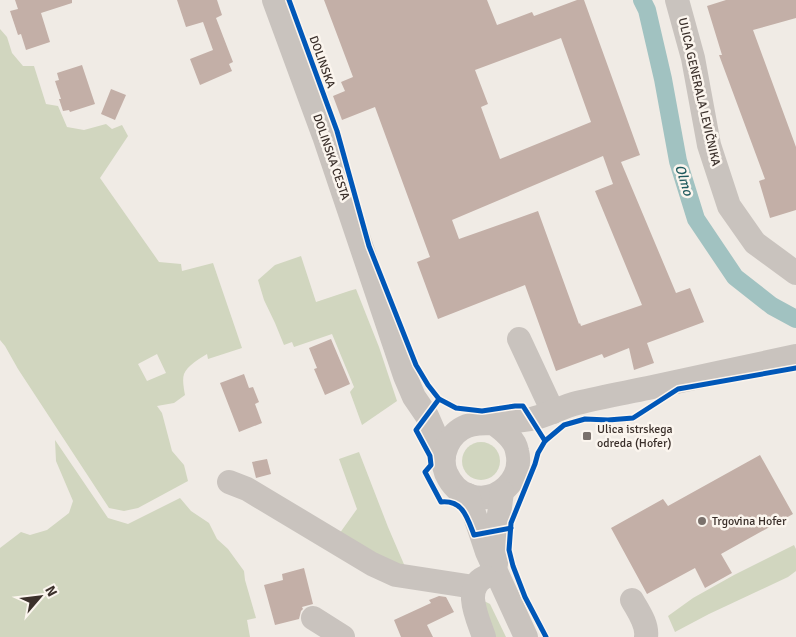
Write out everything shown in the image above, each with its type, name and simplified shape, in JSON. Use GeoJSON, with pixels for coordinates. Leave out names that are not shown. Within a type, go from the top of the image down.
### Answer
{"type":"FeatureCollection","features":[{"type":"Feature","properties":{"kind":"street","name":"DOLINSKA CESTA"},"geometry":{"type":"LineString","coordinates":[[274,0],[327,145],[405,376],[414,397],[427,416],[444,455]]}},
{"type":"Feature","properties":{"kind":"street","name":"ULICA GENERALA LEVIČNIKA"},"geometry":{"type":"LineString","coordinates":[[678,0],[709,144],[729,206],[755,243],[796,273]]}},
{"type":"Feature","properties":{"kind":"street"},"geometry":{"type":"LineString","coordinates":[[519,339],[549,413]]}},
{"type":"Feature","properties":{"kind":"street"},"geometry":{"type":"LineString","coordinates":[[493,423],[503,430],[517,449],[518,462],[516,474],[502,492],[491,497],[479,498],[468,496],[458,490],[449,480],[444,468],[444,455],[448,443],[456,433],[466,426],[479,423],[531,419],[575,403],[796,356]]}},
{"type":"Feature","properties":{"kind":"street"},"geometry":{"type":"LineString","coordinates":[[517,449],[549,413]]}},
{"type":"Feature","properties":{"kind":"street"},"geometry":{"type":"LineString","coordinates":[[427,416],[466,426]]}},
{"type":"Feature","properties":{"kind":"street"},"geometry":{"type":"LineString","coordinates":[[229,482],[247,489],[372,564],[396,575],[474,595]]}},
{"type":"Feature","properties":{"kind":"street"},"geometry":{"type":"LineString","coordinates":[[496,573],[496,537],[502,492]]}},
{"type":"Feature","properties":{"kind":"street"},"geometry":{"type":"LineString","coordinates":[[468,496],[496,573],[526,637]]}},
{"type":"Feature","properties":{"kind":"street"},"geometry":{"type":"LineString","coordinates":[[469,637],[474,595],[479,580],[496,573]]}},
{"type":"Feature","properties":{"kind":"street"},"geometry":{"type":"LineString","coordinates":[[474,595],[484,637]]}},
{"type":"Feature","properties":{"kind":"street"},"geometry":{"type":"LineString","coordinates":[[632,600],[645,625],[646,637]]}},
{"type":"Feature","properties":{"kind":"street"},"geometry":{"type":"LineString","coordinates":[[314,618],[343,637]]}},
{"type":"Feature","properties":{"kind":"green space"},"geometry":{"type":"Polygon","coordinates":[[[0,29],[7,37],[12,53],[23,66],[34,66],[46,104],[58,106],[67,127],[84,130],[106,124],[112,129],[122,125],[128,136],[100,178],[159,262],[181,264],[182,271],[213,263],[242,348],[208,359],[207,354],[197,360],[184,374],[185,395],[174,403],[157,406],[162,413],[172,451],[184,465],[188,481],[138,508],[124,511],[109,508],[0,340],[0,29]],[[157,354],[138,364],[147,381],[166,373],[157,354]]]}},
{"type":"Feature","properties":{"kind":"green space"},"geometry":{"type":"Polygon","coordinates":[[[301,256],[316,302],[356,289],[379,347],[397,401],[362,425],[350,392],[354,387],[332,334],[294,347],[292,342],[284,345],[264,300],[258,280],[275,265],[301,256]]]}},
{"type":"Feature","properties":{"kind":"green space"},"geometry":{"type":"Polygon","coordinates":[[[55,440],[108,518],[128,524],[180,498],[191,511],[209,523],[217,539],[228,549],[244,571],[256,618],[247,620],[250,637],[0,637],[0,548],[21,532],[30,535],[47,530],[69,513],[73,501],[56,461],[55,440]]]}},
{"type":"Feature","properties":{"kind":"green space"},"geometry":{"type":"Polygon","coordinates":[[[481,442],[488,443],[494,448],[499,454],[499,468],[494,474],[488,479],[481,480],[474,479],[468,474],[463,468],[462,461],[463,454],[468,448],[474,443],[481,442]]]}},
{"type":"Feature","properties":{"kind":"green space"},"geometry":{"type":"Polygon","coordinates":[[[359,452],[406,569],[337,537],[357,509],[339,459],[359,452]]]}},
{"type":"Feature","properties":{"kind":"green space"},"geometry":{"type":"Polygon","coordinates":[[[794,545],[796,549],[796,571],[788,577],[675,632],[668,616],[693,598],[794,545]]]}},
{"type":"Feature","properties":{"kind":"green space"},"geometry":{"type":"Polygon","coordinates":[[[484,601],[490,604],[506,637],[490,637],[484,601]]]}},
{"type":"Feature","properties":{"kind":"building"},"geometry":{"type":"Polygon","coordinates":[[[15,0],[72,0],[72,3],[41,13],[50,42],[26,50],[21,34],[18,35],[10,11],[18,9],[15,0]]]}},
{"type":"Feature","properties":{"kind":"building"},"geometry":{"type":"Polygon","coordinates":[[[177,0],[217,0],[222,15],[216,18],[233,62],[229,64],[232,71],[200,85],[190,59],[213,50],[203,22],[186,27],[177,0]]]}},
{"type":"Feature","properties":{"kind":"building"},"geometry":{"type":"Polygon","coordinates":[[[324,0],[487,0],[497,25],[532,12],[534,16],[577,0],[584,0],[640,155],[621,162],[676,293],[690,288],[704,322],[647,343],[654,363],[634,370],[629,348],[604,358],[602,354],[556,371],[525,285],[438,319],[417,262],[430,257],[375,107],[342,120],[333,96],[345,91],[341,82],[353,77],[324,0]],[[561,38],[475,70],[488,104],[481,107],[500,159],[591,122],[561,38]],[[603,156],[452,220],[459,239],[538,211],[581,326],[642,305],[595,191],[613,184],[603,156]]]}},
{"type":"Feature","properties":{"kind":"building"},"geometry":{"type":"Polygon","coordinates":[[[726,0],[796,0],[796,18],[753,30],[796,147],[796,210],[770,218],[759,181],[765,179],[719,55],[722,55],[707,6],[726,0]]]}},
{"type":"Feature","properties":{"kind":"building"},"geometry":{"type":"Polygon","coordinates":[[[82,65],[95,104],[70,112],[69,110],[63,111],[55,81],[59,80],[57,73],[82,65]]]}},
{"type":"Feature","properties":{"kind":"building"},"geometry":{"type":"Polygon","coordinates":[[[111,89],[126,95],[115,120],[101,114],[111,89]]]}},
{"type":"Feature","properties":{"kind":"building"},"geometry":{"type":"Polygon","coordinates":[[[331,339],[350,384],[325,395],[314,369],[317,368],[309,348],[331,339]]]}},
{"type":"Feature","properties":{"kind":"building"},"geometry":{"type":"Polygon","coordinates":[[[244,374],[249,388],[253,387],[259,402],[255,404],[262,423],[239,432],[220,383],[244,374]]]}},
{"type":"Feature","properties":{"kind":"building","name":"Trgovina Hofer"},"geometry":{"type":"Polygon","coordinates":[[[760,455],[793,514],[721,554],[732,573],[705,588],[695,568],[647,594],[611,528],[663,499],[668,506],[760,455]]]}},
{"type":"Feature","properties":{"kind":"building"},"geometry":{"type":"Polygon","coordinates":[[[267,459],[271,474],[256,478],[252,462],[267,459]]]}},
{"type":"Feature","properties":{"kind":"building"},"geometry":{"type":"Polygon","coordinates":[[[304,568],[313,604],[302,607],[299,619],[275,625],[264,585],[283,580],[282,574],[304,568]]]}},
{"type":"Feature","properties":{"kind":"building"},"geometry":{"type":"Polygon","coordinates":[[[439,596],[446,597],[454,612],[427,625],[433,637],[401,637],[394,620],[431,603],[429,600],[439,596]]]}},
{"type":"Feature","properties":{"kind":"waterway","name":"Olmo"},"geometry":{"type":"LineString","coordinates":[[642,0],[647,10],[663,79],[678,161],[696,219],[735,277],[772,306],[796,319]]}},
{"type":"Feature","properties":{"kind":"cycle path","name":"DOLINSKA"},"geometry":{"type":"LineString","coordinates":[[289,0],[337,131],[369,246],[416,365],[439,399],[456,408],[482,411],[523,406],[545,441]]}},
{"type":"Feature","properties":{"kind":"cycle path"},"geometry":{"type":"LineString","coordinates":[[546,637],[525,597],[509,550],[511,523],[538,453],[545,441],[564,425],[585,419],[633,418],[678,389],[796,368]]}},
{"type":"Feature","properties":{"kind":"cycle path"},"geometry":{"type":"LineString","coordinates":[[439,399],[416,430],[430,456],[431,465],[425,472],[441,502],[448,502],[459,507],[466,516],[474,535],[511,528]]}},
{"type":"Feature","properties":{"kind":"place","name":"Ulica istrskega odreda (Hofer)"},"geometry":{"type":"Point","coordinates":[587,436]}},
{"type":"Feature","properties":{"kind":"place","name":"Trgovina Hofer"},"geometry":{"type":"Point","coordinates":[702,521]}}]}
